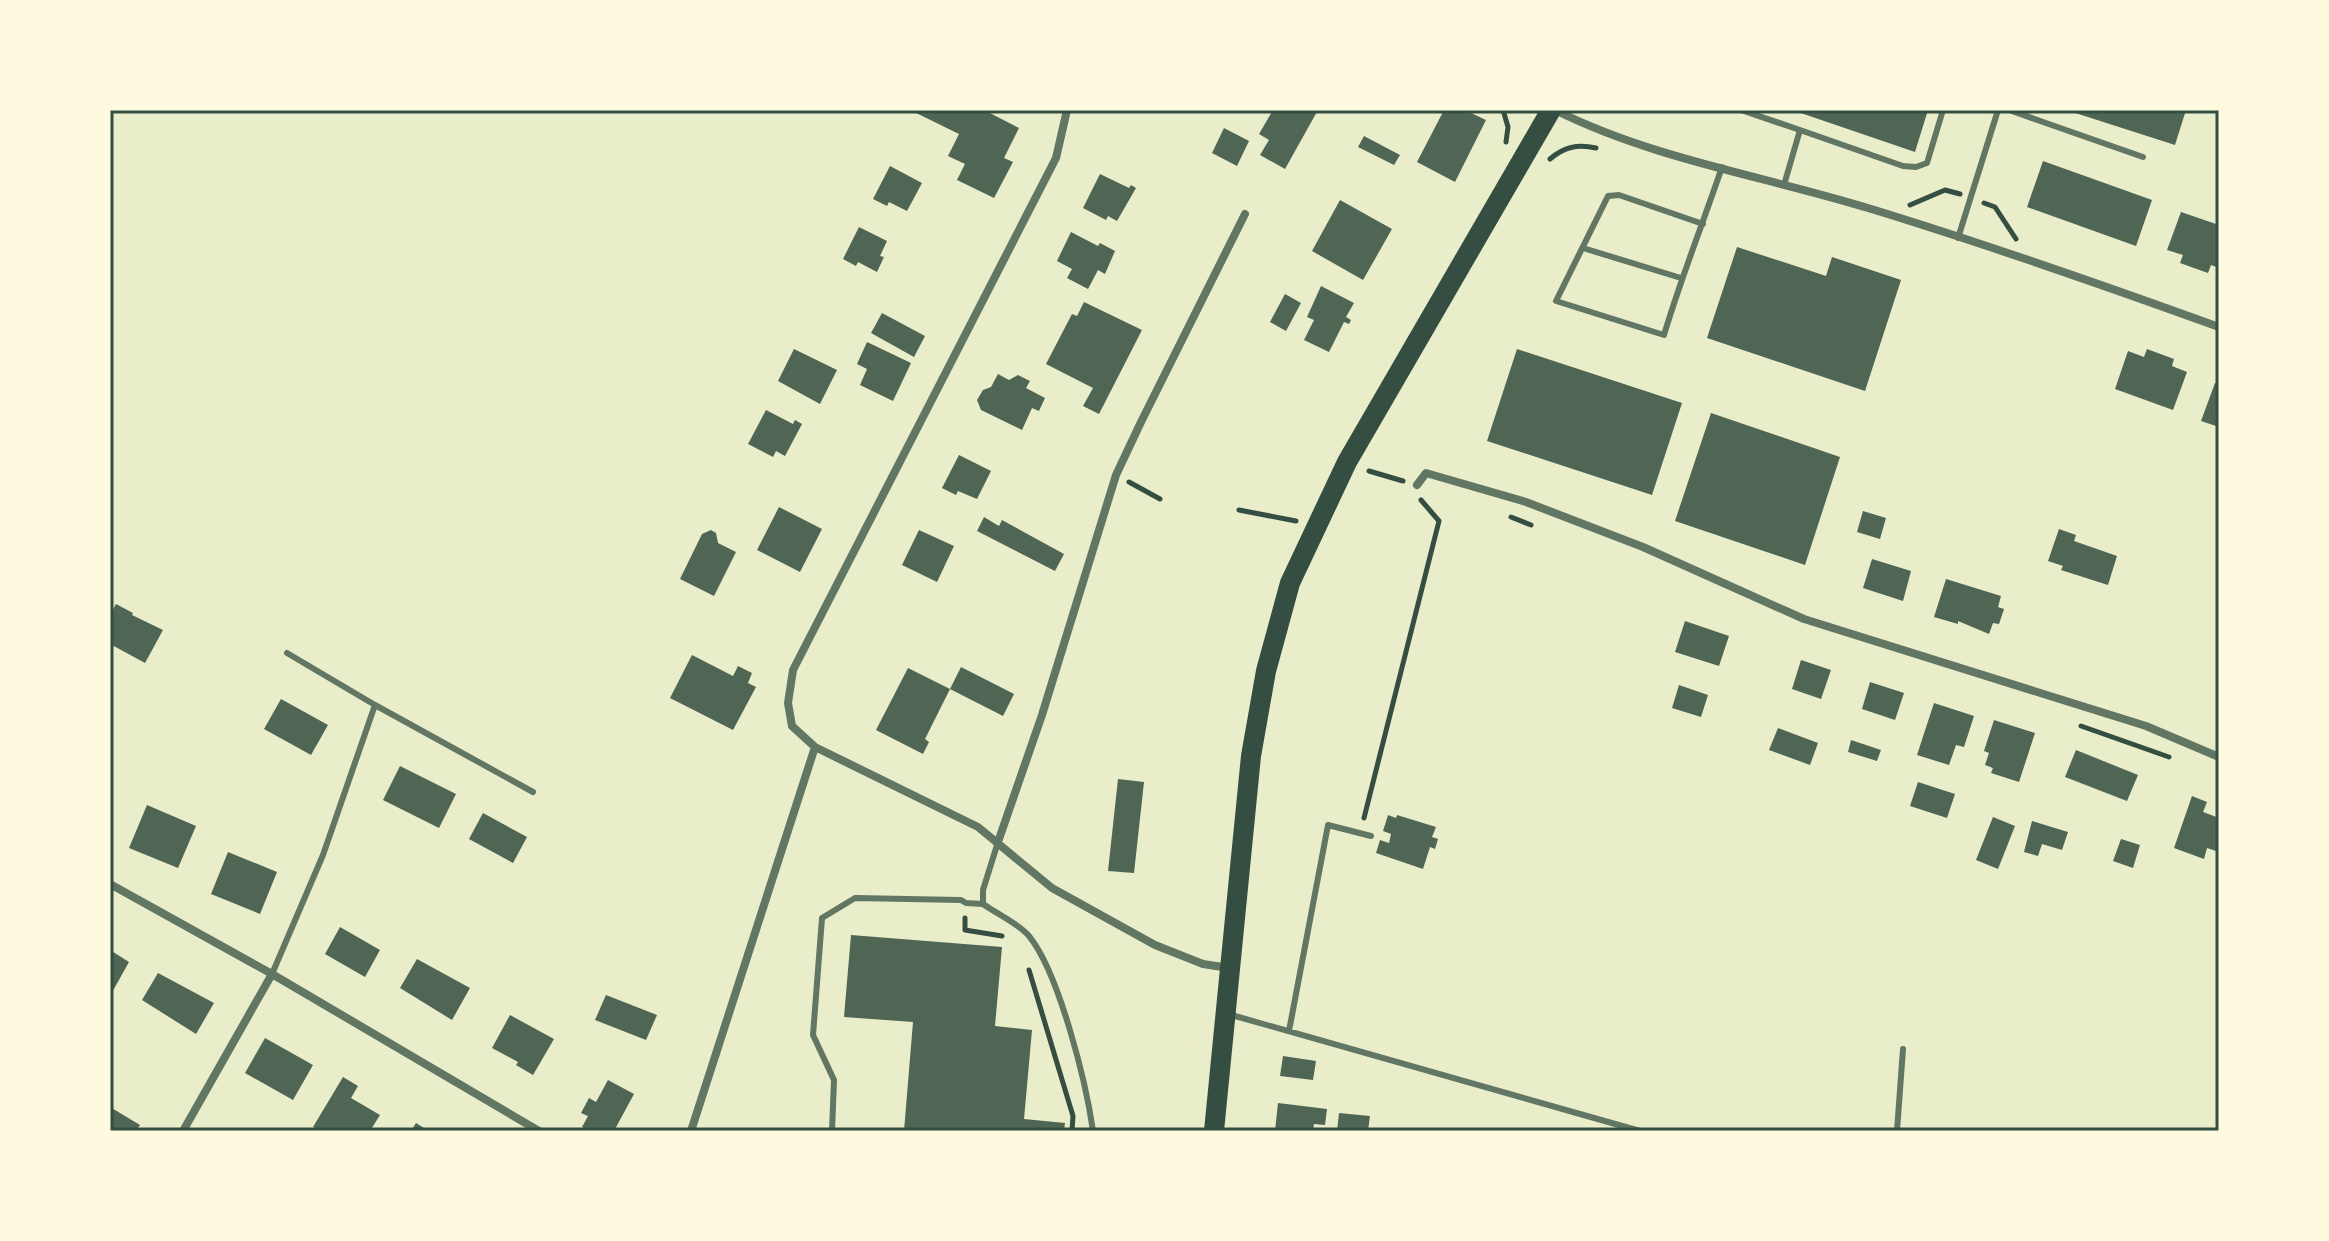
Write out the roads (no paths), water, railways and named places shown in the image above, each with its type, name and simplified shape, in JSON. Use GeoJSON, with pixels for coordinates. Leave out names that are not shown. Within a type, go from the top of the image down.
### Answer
{"type":"FeatureCollection","features":[{"type":"Feature","properties":{"kind":"main road"},"geometry":{"type":"LineString","coordinates":[[1214,1131],[1251,756],[1266,671],[1290,583],[1347,462],[1553,110]]}},
{"type":"Feature","properties":{"kind":"street"},"geometry":{"type":"LineString","coordinates":[[1067,110],[1056,158],[793,670],[788,703],[792,726],[815,747],[978,827],[1052,888],[1155,945],[1203,964],[1230,968]]}},
{"type":"Feature","properties":{"kind":"street"},"geometry":{"type":"LineString","coordinates":[[1553,110],[1628,141],[1867,208],[2219,327]]}},
{"type":"Feature","properties":{"kind":"street"},"geometry":{"type":"LineString","coordinates":[[998,842],[1042,715],[1116,475],[1245,214]]}},
{"type":"Feature","properties":{"kind":"street"},"geometry":{"type":"LineString","coordinates":[[1417,485],[1426,473],[1526,502],[1643,547],[1804,619],[2146,726],[2219,757]]}},
{"type":"Feature","properties":{"kind":"street"},"geometry":{"type":"LineString","coordinates":[[691,1131],[815,747]]}},
{"type":"Feature","properties":{"kind":"street"},"geometry":{"type":"LineString","coordinates":[[110,884],[272,974],[539,1131]]}},
{"type":"Feature","properties":{"kind":"street"},"geometry":{"type":"LineString","coordinates":[[183,1131],[272,974]]}},
{"type":"Feature","properties":{"kind":"lane"},"geometry":{"type":"LineString","coordinates":[[1741,110],[1903,166],[1916,167],[1927,163],[1943,110]]}},
{"type":"Feature","properties":{"kind":"lane"},"geometry":{"type":"LineString","coordinates":[[1958,238],[1998,110]]}},
{"type":"Feature","properties":{"kind":"lane"},"geometry":{"type":"LineString","coordinates":[[2009,110],[2143,157]]}},
{"type":"Feature","properties":{"kind":"lane"},"geometry":{"type":"LineString","coordinates":[[1784,185],[1800,130]]}},
{"type":"Feature","properties":{"kind":"lane"},"geometry":{"type":"LineString","coordinates":[[1703,224],[1619,195],[1608,196],[1556,301],[1664,335],[1681,278],[1703,224],[1722,167]]}},
{"type":"Feature","properties":{"kind":"lane"},"geometry":{"type":"LineString","coordinates":[[1583,248],[1681,278]]}},
{"type":"Feature","properties":{"kind":"lane"},"geometry":{"type":"LineString","coordinates":[[287,653],[533,792]]}},
{"type":"Feature","properties":{"kind":"lane"},"geometry":{"type":"LineString","coordinates":[[272,974],[323,855],[375,705]]}},
{"type":"Feature","properties":{"kind":"lane"},"geometry":{"type":"LineString","coordinates":[[1289,1031],[1328,825],[1371,836]]}},
{"type":"Feature","properties":{"kind":"lane"},"geometry":{"type":"LineString","coordinates":[[983,904],[983,890],[998,842]]}},
{"type":"Feature","properties":{"kind":"lane"},"geometry":{"type":"LineString","coordinates":[[832,1131],[834,1080],[813,1035],[822,918],[855,898],[961,900],[983,904],[1027,933],[1040,952],[1073,1043],[1093,1131]]}},
{"type":"Feature","properties":{"kind":"lane"},"geometry":{"type":"LineString","coordinates":[[1226,1014],[1640,1131]]}},
{"type":"Feature","properties":{"kind":"lane"},"geometry":{"type":"LineString","coordinates":[[1897,1131],[1903,1049]]}}]}
